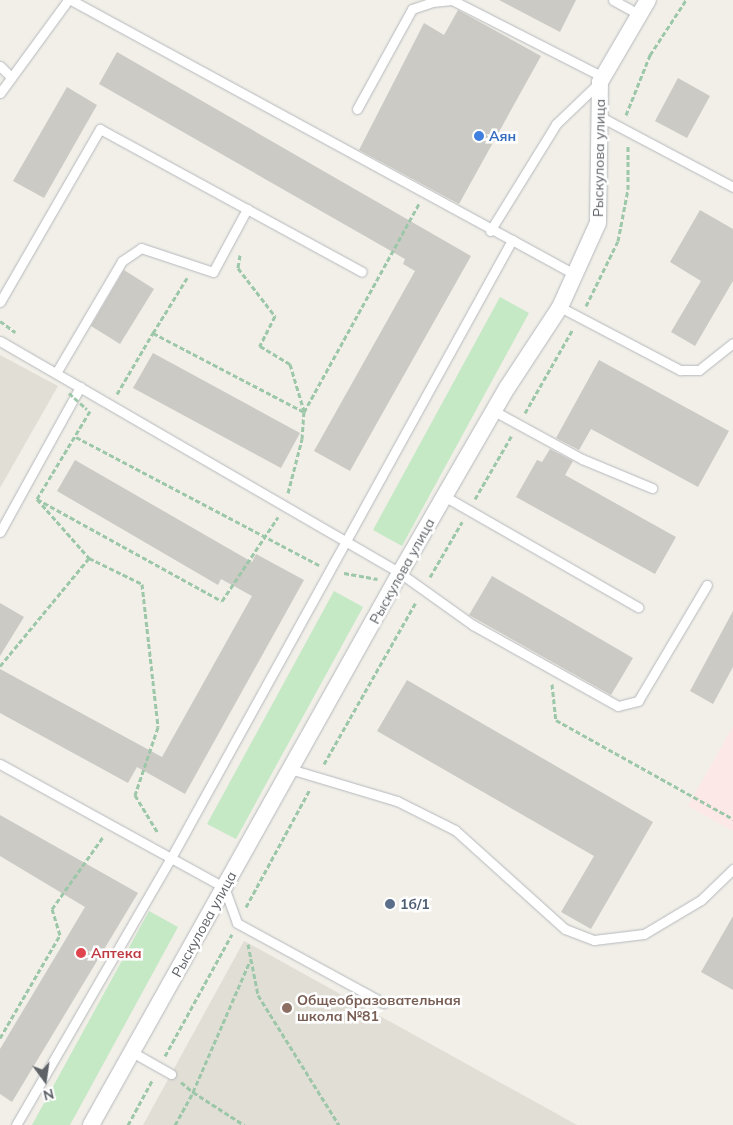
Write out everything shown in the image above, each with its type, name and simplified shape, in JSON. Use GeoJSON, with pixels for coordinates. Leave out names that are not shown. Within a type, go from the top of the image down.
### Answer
{"type":"FeatureCollection","features":[{"type":"Feature","properties":{"kind":"street","name":"Рыскулова улица"},"geometry":{"type":"LineString","coordinates":[[91,1125],[400,573],[494,411],[560,307],[576,275],[598,223],[599,116],[602,80],[648,0]]}},
{"type":"Feature","properties":{"kind":"lane"},"geometry":{"type":"LineString","coordinates":[[0,94],[70,0],[490,231],[512,240],[576,275]]}},
{"type":"Feature","properties":{"kind":"lane"},"geometry":{"type":"LineString","coordinates":[[357,109],[412,9],[432,2],[452,0],[602,80],[556,124],[490,231]]}},
{"type":"Feature","properties":{"kind":"lane"},"geometry":{"type":"LineString","coordinates":[[613,0],[640,15]]}},
{"type":"Feature","properties":{"kind":"lane"},"geometry":{"type":"LineString","coordinates":[[0,66],[11,77]]}},
{"type":"Feature","properties":{"kind":"lane"},"geometry":{"type":"LineString","coordinates":[[599,116],[733,187]]}},
{"type":"Feature","properties":{"kind":"lane"},"geometry":{"type":"LineString","coordinates":[[0,302],[100,129],[362,272]]}},
{"type":"Feature","properties":{"kind":"lane"},"geometry":{"type":"LineString","coordinates":[[56,373],[122,261],[141,248],[213,272],[247,209]]}},
{"type":"Feature","properties":{"kind":"lane"},"geometry":{"type":"LineString","coordinates":[[16,1125],[172,856],[512,240]]}},
{"type":"Feature","properties":{"kind":"lane"},"geometry":{"type":"LineString","coordinates":[[560,307],[680,370],[699,370],[733,343]]}},
{"type":"Feature","properties":{"kind":"lane"},"geometry":{"type":"LineString","coordinates":[[0,340],[400,573],[473,625],[618,706],[638,701],[706,585]]}},
{"type":"Feature","properties":{"kind":"lane"},"geometry":{"type":"LineString","coordinates":[[0,532],[80,387]]}},
{"type":"Feature","properties":{"kind":"lane"},"geometry":{"type":"LineString","coordinates":[[494,411],[582,459],[652,488]]}},
{"type":"Feature","properties":{"kind":"lane"},"geometry":{"type":"LineString","coordinates":[[444,496],[638,607]]}},
{"type":"Feature","properties":{"kind":"lane"},"geometry":{"type":"LineString","coordinates":[[0,764],[172,856],[224,887],[237,924],[384,1003]]}},
{"type":"Feature","properties":{"kind":"lane"},"geometry":{"type":"LineString","coordinates":[[290,769],[397,801],[455,830],[565,929],[594,940],[644,934],[701,900],[733,869]]}},
{"type":"Feature","properties":{"kind":"lane"},"geometry":{"type":"LineString","coordinates":[[132,1052],[171,1074]]}},
{"type":"Feature","properties":{"kind":"path"},"geometry":{"type":"LineString","coordinates":[[304,412],[424,194]]}},
{"type":"Feature","properties":{"kind":"path"},"geometry":{"type":"LineString","coordinates":[[37,499],[222,601],[285,506],[302,439],[304,412],[290,364],[260,346],[275,316],[238,268],[241,248]]}},
{"type":"Feature","properties":{"kind":"path"},"geometry":{"type":"LineString","coordinates":[[111,405],[194,266]]}},
{"type":"Feature","properties":{"kind":"path"},"geometry":{"type":"LineString","coordinates":[[581,315],[596,290]]}},
{"type":"Feature","properties":{"kind":"path"},"geometry":{"type":"LineString","coordinates":[[0,321],[16,334]]}},
{"type":"Feature","properties":{"kind":"path"},"geometry":{"type":"LineString","coordinates":[[522,418],[576,324]]}},
{"type":"Feature","properties":{"kind":"path"},"geometry":{"type":"LineString","coordinates":[[153,333],[304,412]]}},
{"type":"Feature","properties":{"kind":"path"},"geometry":{"type":"LineString","coordinates":[[37,499],[92,412],[69,393]]}},
{"type":"Feature","properties":{"kind":"path"},"geometry":{"type":"LineString","coordinates":[[473,504],[517,426]]}},
{"type":"Feature","properties":{"kind":"path"},"geometry":{"type":"LineString","coordinates":[[76,437],[264,537]]}},
{"type":"Feature","properties":{"kind":"path"},"geometry":{"type":"LineString","coordinates":[[37,499],[89,558],[142,584],[158,727],[135,796],[172,856]]}},
{"type":"Feature","properties":{"kind":"path"},"geometry":{"type":"LineString","coordinates":[[128,1125],[316,777],[468,512]]}},
{"type":"Feature","properties":{"kind":"path"},"geometry":{"type":"LineString","coordinates":[[0,666],[89,558]]}},
{"type":"Feature","properties":{"kind":"path"},"geometry":{"type":"LineString","coordinates":[[550,668],[556,720],[733,819]]}},
{"type":"Feature","properties":{"kind":"path"},"geometry":{"type":"LineString","coordinates":[[0,1038],[60,935],[52,909],[112,824]]}},
{"type":"Feature","properties":{"kind":"path"},"geometry":{"type":"LineString","coordinates":[[248,943],[258,995],[339,1125]]}},
{"type":"Feature","properties":{"kind":"path"},"geometry":{"type":"LineString","coordinates":[[175,1125],[193,1092],[251,959]]}},
{"type":"Feature","properties":{"kind":"path"},"geometry":{"type":"LineString","coordinates":[[193,1092],[244,1125]]}},
{"type":"Feature","properties":{"kind":"shaded area"},"geometry":{"type":"Polygon","coordinates":[[[0,355],[58,386],[0,488],[0,355]]]}},
{"type":"Feature","properties":{"kind":"shaded area"},"geometry":{"type":"Polygon","coordinates":[[[733,726],[733,831],[688,806],[733,726]]]}},
{"type":"Feature","properties":{"kind":"shaded area","name":"Общеобразовательная школа №81"},"geometry":{"type":"Polygon","coordinates":[[[244,941],[248,943],[577,1125],[143,1125],[244,941]]]}},
{"type":"Feature","properties":{"kind":"green space"},"geometry":{"type":"Polygon","coordinates":[[[500,297],[529,313],[402,546],[373,530],[500,297]]]}},
{"type":"Feature","properties":{"kind":"green space"},"geometry":{"type":"Polygon","coordinates":[[[334,591],[363,607],[236,839],[207,824],[334,591]]]}},
{"type":"Feature","properties":{"kind":"green space"},"geometry":{"type":"Polygon","coordinates":[[[149,911],[178,927],[70,1125],[32,1125],[149,911]]]}},
{"type":"Feature","properties":{"kind":"building"},"geometry":{"type":"Polygon","coordinates":[[[499,0],[576,0],[560,32],[499,0]]]}},
{"type":"Feature","properties":{"kind":"building"},"geometry":{"type":"Polygon","coordinates":[[[458,10],[541,56],[459,204],[359,150],[424,23],[444,35],[458,10]]]}},
{"type":"Feature","properties":{"kind":"building"},"geometry":{"type":"Polygon","coordinates":[[[117,52],[471,256],[350,471],[314,451],[415,271],[403,264],[405,259],[99,84],[117,52]]]}},
{"type":"Feature","properties":{"kind":"building"},"geometry":{"type":"Polygon","coordinates":[[[678,78],[710,96],[687,138],[655,121],[678,78]]]}},
{"type":"Feature","properties":{"kind":"building"},"geometry":{"type":"Polygon","coordinates":[[[67,87],[97,105],[44,198],[13,181],[67,87]]]}},
{"type":"Feature","properties":{"kind":"building"},"geometry":{"type":"Polygon","coordinates":[[[700,210],[733,229],[733,281],[695,346],[671,332],[701,281],[670,262],[700,210]]]}},
{"type":"Feature","properties":{"kind":"building"},"geometry":{"type":"Polygon","coordinates":[[[124,270],[154,289],[120,344],[91,326],[124,270]]]}},
{"type":"Feature","properties":{"kind":"building"},"geometry":{"type":"Polygon","coordinates":[[[153,353],[300,433],[281,468],[133,388],[153,353]]]}},
{"type":"Feature","properties":{"kind":"building"},"geometry":{"type":"Polygon","coordinates":[[[599,360],[729,431],[698,487],[591,429],[579,450],[556,438],[599,360]]]}},
{"type":"Feature","properties":{"kind":"building"},"geometry":{"type":"Polygon","coordinates":[[[550,449],[573,461],[565,475],[676,537],[655,574],[516,497],[537,460],[542,462],[550,449]]]}},
{"type":"Feature","properties":{"kind":"building"},"geometry":{"type":"Polygon","coordinates":[[[75,460],[252,562],[256,554],[304,580],[185,794],[137,767],[128,783],[0,713],[0,669],[162,757],[252,596],[221,579],[218,585],[57,491],[75,460]]]}},
{"type":"Feature","properties":{"kind":"building"},"geometry":{"type":"Polygon","coordinates":[[[492,576],[633,658],[611,695],[469,615],[492,576]]]}},
{"type":"Feature","properties":{"kind":"building"},"geometry":{"type":"Polygon","coordinates":[[[0,603],[24,617],[0,656],[0,603]]]}},
{"type":"Feature","properties":{"kind":"building"},"geometry":{"type":"Polygon","coordinates":[[[733,611],[733,667],[713,704],[690,691],[733,611]]]}},
{"type":"Feature","properties":{"kind":"building"},"geometry":{"type":"Polygon","coordinates":[[[407,680],[653,822],[591,929],[561,912],[594,856],[377,731],[407,680]]]}},
{"type":"Feature","properties":{"kind":"building"},"geometry":{"type":"Polygon","coordinates":[[[0,815],[138,893],[12,1102],[0,1094],[0,1049],[85,907],[0,856],[0,815]]]}},
{"type":"Feature","properties":{"kind":"building"},"geometry":{"type":"Polygon","coordinates":[[[733,916],[733,990],[701,972],[733,916]]]}},
{"type":"Feature","properties":{"kind":"place","name":"Аян"},"geometry":{"type":"Point","coordinates":[479,136]}},
{"type":"Feature","properties":{"kind":"place","name":"1б/1"},"geometry":{"type":"Point","coordinates":[390,904]}},
{"type":"Feature","properties":{"kind":"place","name":"Аптека"},"geometry":{"type":"Point","coordinates":[81,953]}},
{"type":"Feature","properties":{"kind":"place","name":"Общеобразовательная школа №81"},"geometry":{"type":"Point","coordinates":[287,1008]}}]}
